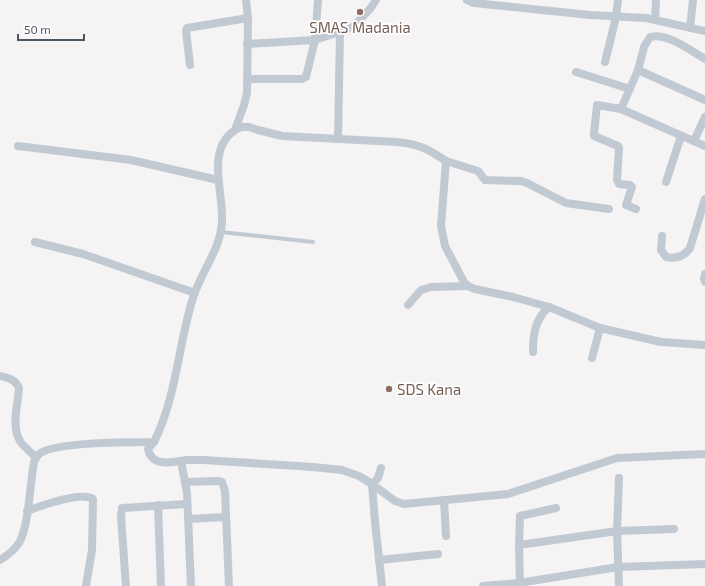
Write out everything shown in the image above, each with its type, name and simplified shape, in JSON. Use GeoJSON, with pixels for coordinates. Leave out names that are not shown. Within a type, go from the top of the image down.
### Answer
{"type":"FeatureCollection","features":[{"type":"Feature","properties":{"kind":"street"},"geometry":{"type":"LineString","coordinates":[[235,130],[246,100],[248,18],[246,0]]}},
{"type":"Feature","properties":{"kind":"street"},"geometry":{"type":"LineString","coordinates":[[247,44],[315,40],[340,32],[354,26],[370,9],[376,0]]}},
{"type":"Feature","properties":{"kind":"street"},"geometry":{"type":"LineString","coordinates":[[468,0],[474,3],[616,17],[646,18],[705,31]]}},
{"type":"Feature","properties":{"kind":"street"},"geometry":{"type":"LineString","coordinates":[[606,62],[616,17],[618,0]]}},
{"type":"Feature","properties":{"kind":"street"},"geometry":{"type":"LineString","coordinates":[[655,20],[656,0]]}},
{"type":"Feature","properties":{"kind":"street"},"geometry":{"type":"LineString","coordinates":[[690,28],[693,0]]}},
{"type":"Feature","properties":{"kind":"street"},"geometry":{"type":"LineString","coordinates":[[247,79],[302,79],[306,77],[315,40],[318,1]]}},
{"type":"Feature","properties":{"kind":"street"},"geometry":{"type":"LineString","coordinates":[[190,65],[186,31],[187,28],[248,18]]}},
{"type":"Feature","properties":{"kind":"street"},"geometry":{"type":"LineString","coordinates":[[338,139],[340,32]]}},
{"type":"Feature","properties":{"kind":"street"},"geometry":{"type":"LineString","coordinates":[[622,109],[638,70],[644,47],[650,37],[654,36],[668,38],[705,59]]}},
{"type":"Feature","properties":{"kind":"street"},"geometry":{"type":"LineString","coordinates":[[638,70],[705,100]]}},
{"type":"Feature","properties":{"kind":"street"},"geometry":{"type":"LineString","coordinates":[[576,72],[630,88]]}},
{"type":"Feature","properties":{"kind":"street"},"geometry":{"type":"LineString","coordinates":[[636,209],[626,205],[632,187],[630,185],[619,184],[616,180],[618,146],[594,136],[597,105],[622,109],[705,146]]}},
{"type":"Feature","properties":{"kind":"street"},"geometry":{"type":"LineString","coordinates":[[694,141],[705,117]]}},
{"type":"Feature","properties":{"kind":"street"},"geometry":{"type":"LineString","coordinates":[[609,209],[566,203],[551,196],[534,185],[521,181],[486,180],[478,171],[446,161],[432,152],[414,144],[282,136],[249,127],[241,127],[235,130],[227,138],[220,149],[218,158],[218,180],[222,218],[221,232],[217,246],[195,293],[186,321],[168,406],[154,442],[148,449],[153,458],[164,463],[203,460],[332,468],[358,476],[399,503],[404,504],[519,492],[617,458],[705,454]]}},
{"type":"Feature","properties":{"kind":"street"},"geometry":{"type":"LineString","coordinates":[[666,182],[680,136]]}},
{"type":"Feature","properties":{"kind":"street"},"geometry":{"type":"LineString","coordinates":[[18,146],[131,160],[218,180]]}},
{"type":"Feature","properties":{"kind":"street"},"geometry":{"type":"LineString","coordinates":[[446,161],[441,226],[442,236],[454,264],[464,282],[468,286],[475,289],[549,306],[600,328],[654,341],[705,346]]}},
{"type":"Feature","properties":{"kind":"street"},"geometry":{"type":"LineString","coordinates":[[662,236],[661,250],[666,257],[674,258],[682,256],[687,252],[690,248],[705,199]]}},
{"type":"Feature","properties":{"kind":"street"},"geometry":{"type":"LineString","coordinates":[[35,242],[83,254],[195,293]]}},
{"type":"Feature","properties":{"kind":"street"},"geometry":{"type":"LineString","coordinates":[[705,274],[705,282]]}},
{"type":"Feature","properties":{"kind":"street"},"geometry":{"type":"LineString","coordinates":[[408,305],[421,290],[431,287],[468,286]]}},
{"type":"Feature","properties":{"kind":"street"},"geometry":{"type":"LineString","coordinates":[[533,352],[534,333],[542,313],[549,306]]}},
{"type":"Feature","properties":{"kind":"street"},"geometry":{"type":"LineString","coordinates":[[592,358],[600,328]]}},
{"type":"Feature","properties":{"kind":"street"},"geometry":{"type":"LineString","coordinates":[[0,376],[9,378],[17,383],[19,388],[15,424],[18,436],[22,444],[36,458]]}},
{"type":"Feature","properties":{"kind":"street"},"geometry":{"type":"LineString","coordinates":[[0,560],[12,551],[18,544],[23,530],[27,510],[34,462],[38,455],[44,451],[59,448],[108,443],[154,442]]}},
{"type":"Feature","properties":{"kind":"street"},"geometry":{"type":"LineString","coordinates":[[181,461],[188,504],[191,586]]}},
{"type":"Feature","properties":{"kind":"street"},"geometry":{"type":"LineString","coordinates":[[381,468],[378,478],[372,484],[382,586]]}},
{"type":"Feature","properties":{"kind":"street"},"geometry":{"type":"LineString","coordinates":[[619,478],[617,531],[619,586]]}},
{"type":"Feature","properties":{"kind":"street"},"geometry":{"type":"LineString","coordinates":[[185,482],[222,482],[225,491],[229,586]]}},
{"type":"Feature","properties":{"kind":"street"},"geometry":{"type":"LineString","coordinates":[[27,510],[83,496],[90,496],[93,499],[92,550],[86,586]]}},
{"type":"Feature","properties":{"kind":"street"},"geometry":{"type":"LineString","coordinates":[[444,500],[446,536]]}},
{"type":"Feature","properties":{"kind":"street"},"geometry":{"type":"LineString","coordinates":[[126,586],[121,517],[122,508],[188,504]]}},
{"type":"Feature","properties":{"kind":"street"},"geometry":{"type":"LineString","coordinates":[[158,505],[161,586]]}},
{"type":"Feature","properties":{"kind":"street"},"geometry":{"type":"LineString","coordinates":[[520,584],[520,516],[556,508]]}},
{"type":"Feature","properties":{"kind":"street"},"geometry":{"type":"LineString","coordinates":[[188,519],[226,517]]}},
{"type":"Feature","properties":{"kind":"street"},"geometry":{"type":"LineString","coordinates":[[519,545],[617,531],[674,529]]}},
{"type":"Feature","properties":{"kind":"street"},"geometry":{"type":"LineString","coordinates":[[379,560],[438,554]]}},
{"type":"Feature","properties":{"kind":"street"},"geometry":{"type":"LineString","coordinates":[[483,586],[520,584],[618,567],[705,564]]}},
{"type":"Feature","properties":{"kind":"lane"},"geometry":{"type":"LineString","coordinates":[[221,232],[313,242]]}},
{"type":"Feature","properties":{"kind":"place","name":"SMAS Madania"},"geometry":{"type":"Point","coordinates":[360,12]}},
{"type":"Feature","properties":{"kind":"place","name":"SDS Kana"},"geometry":{"type":"Point","coordinates":[389,389]}}]}
